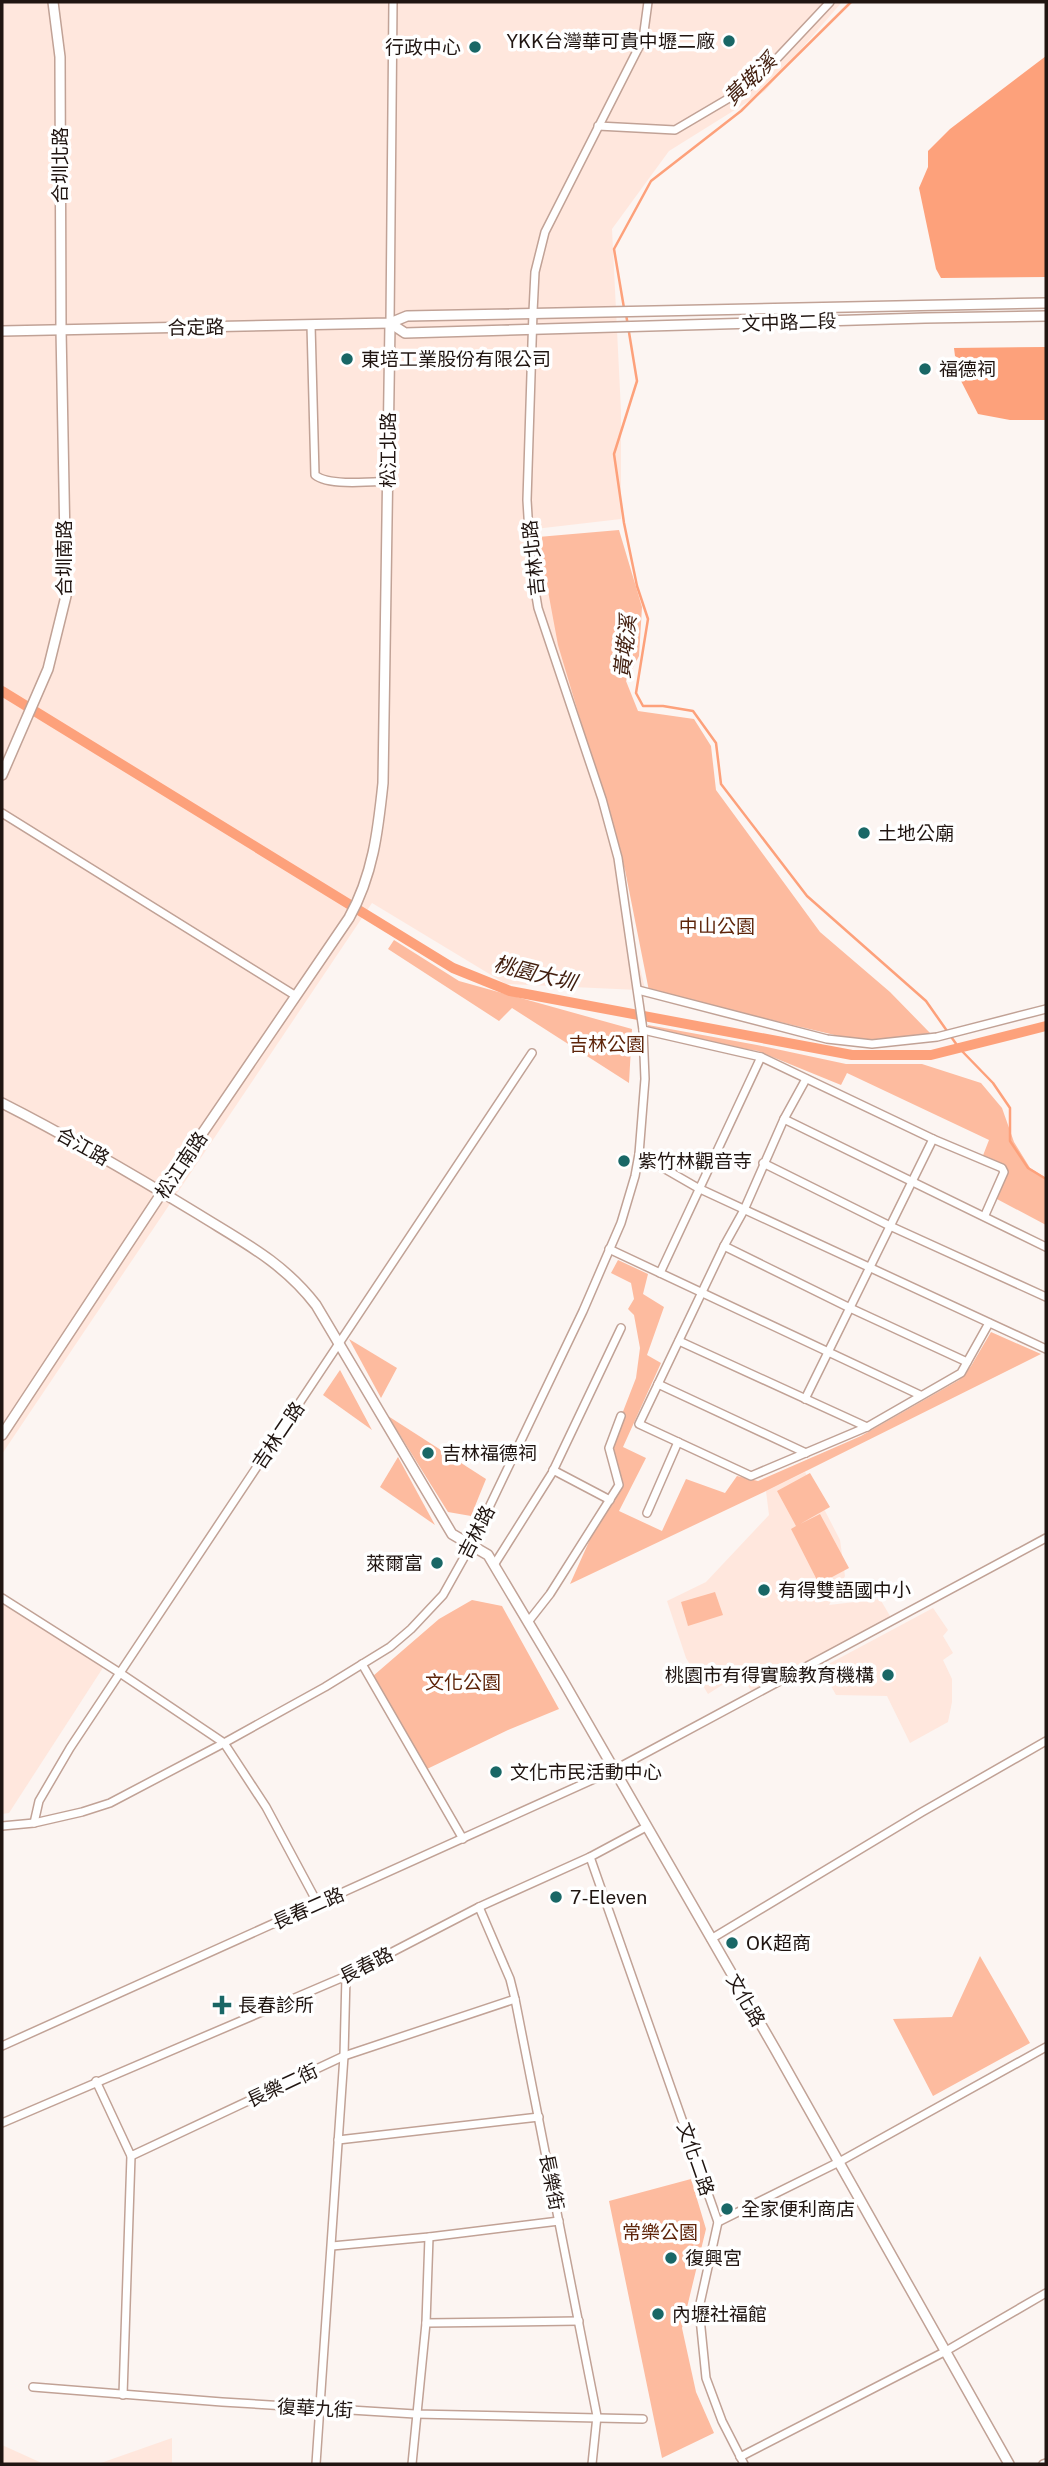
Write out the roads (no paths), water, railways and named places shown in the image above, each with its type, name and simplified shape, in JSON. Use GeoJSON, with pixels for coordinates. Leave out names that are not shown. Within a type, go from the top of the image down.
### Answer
{"type":"FeatureCollection","features":[{"type":"Feature","properties":{"kind":"street","name":"合圳北路"},"geometry":{"type":"LineString","coordinates":[[53,2],[60,57],[61,329]]}},
{"type":"Feature","properties":{"kind":"street","name":"松江北路"},"geometry":{"type":"LineString","coordinates":[[361,896],[377,841],[383,783],[393,2]]}},
{"type":"Feature","properties":{"kind":"street","name":"吉林北路"},"geometry":{"type":"LineString","coordinates":[[638,990],[618,858],[602,799],[538,607],[531,566],[527,500],[535,272],[544,232],[643,39],[649,2]]}},
{"type":"Feature","properties":{"kind":"street"},"geometry":{"type":"LineString","coordinates":[[598,126],[675,130],[753,84],[830,2]]}},
{"type":"Feature","properties":{"kind":"street","name":"文中路二段"},"geometry":{"type":"LineString","coordinates":[[533,312],[1046,303]]}},
{"type":"Feature","properties":{"kind":"street","name":"合定路"},"geometry":{"type":"LineString","coordinates":[[2,331],[390,323],[407,316],[533,312]]}},
{"type":"Feature","properties":{"kind":"street","name":"文中路二段"},"geometry":{"type":"LineString","coordinates":[[533,330],[1046,316]]}},
{"type":"Feature","properties":{"kind":"street","name":"合定路"},"geometry":{"type":"LineString","coordinates":[[390,323],[405,333],[533,330]]}},
{"type":"Feature","properties":{"kind":"street"},"geometry":{"type":"LineString","coordinates":[[311,325],[315,475],[319,479],[329,481],[388,481]]}},
{"type":"Feature","properties":{"kind":"street","name":"合圳南路"},"geometry":{"type":"LineString","coordinates":[[2,773],[48,669],[66,596],[61,329]]}},
{"type":"Feature","properties":{"kind":"street"},"geometry":{"type":"LineString","coordinates":[[2,813],[296,996]]}},
{"type":"Feature","properties":{"kind":"street","name":"松江南路"},"geometry":{"type":"LineString","coordinates":[[2,1435],[361,896]]}},
{"type":"Feature","properties":{"kind":"street"},"geometry":{"type":"LineString","coordinates":[[638,990],[827,1040],[872,1044],[937,1037],[1046,1009]]}},
{"type":"Feature","properties":{"kind":"street","name":"吉林路"},"geometry":{"type":"LineString","coordinates":[[2,1826],[82,1812],[110,1803],[224,1743],[390,1647],[443,1595],[523,1440],[603,1266],[624,1211],[639,1154],[645,1080],[643,1025],[638,990]]}},
{"type":"Feature","properties":{"kind":"street"},"geometry":{"type":"LineString","coordinates":[[643,1025],[761,1057],[933,1139],[1002,1168],[1004,1172],[985,1215]]}},
{"type":"Feature","properties":{"kind":"street","name":"吉林二路"},"geometry":{"type":"LineString","coordinates":[[34,1822],[38,1801],[70,1748],[532,1053]]}},
{"type":"Feature","properties":{"kind":"street"},"geometry":{"type":"LineString","coordinates":[[660,1273],[761,1057]]}},
{"type":"Feature","properties":{"kind":"street"},"geometry":{"type":"LineString","coordinates":[[806,1079],[784,1119],[744,1210],[639,1424],[751,1476],[867,1427],[961,1373],[989,1323]]}},
{"type":"Feature","properties":{"kind":"street","name":"合江路"},"geometry":{"type":"LineString","coordinates":[[2,1103],[163,1191],[279,1265],[304,1289],[339,1345]]}},
{"type":"Feature","properties":{"kind":"street"},"geometry":{"type":"LineString","coordinates":[[784,1119],[1046,1247]]}},
{"type":"Feature","properties":{"kind":"street"},"geometry":{"type":"LineString","coordinates":[[805,1399],[933,1139]]}},
{"type":"Feature","properties":{"kind":"street"},"geometry":{"type":"LineString","coordinates":[[639,1154],[698,1188],[1046,1349]]}},
{"type":"Feature","properties":{"kind":"street"},"geometry":{"type":"LineString","coordinates":[[763,1163],[890,1226],[1046,1297]]}},
{"type":"Feature","properties":{"kind":"street"},"geometry":{"type":"LineString","coordinates":[[724,1246],[967,1362]]}},
{"type":"Feature","properties":{"kind":"street"},"geometry":{"type":"LineString","coordinates":[[609,1249],[920,1395]]}},
{"type":"Feature","properties":{"kind":"street"},"geometry":{"type":"LineString","coordinates":[[494,1565],[554,1470],[621,1328]]}},
{"type":"Feature","properties":{"kind":"street"},"geometry":{"type":"LineString","coordinates":[[679,1341],[867,1427]]}},
{"type":"Feature","properties":{"kind":"street","name":"文化路"},"geometry":{"type":"LineString","coordinates":[[339,1345],[452,1534],[488,1555],[494,1565],[839,2162],[909,2291],[1009,2464]]}},
{"type":"Feature","properties":{"kind":"street"},"geometry":{"type":"LineString","coordinates":[[659,1384],[806,1453]]}},
{"type":"Feature","properties":{"kind":"street"},"geometry":{"type":"LineString","coordinates":[[528,1622],[550,1594],[619,1485],[609,1448],[621,1416]]}},
{"type":"Feature","properties":{"kind":"street"},"geometry":{"type":"LineString","coordinates":[[647,1513],[678,1442]]}},
{"type":"Feature","properties":{"kind":"street"},"geometry":{"type":"LineString","coordinates":[[554,1470],[610,1500]]}},
{"type":"Feature","properties":{"kind":"street","name":"長春二路"},"geometry":{"type":"LineString","coordinates":[[2,2046],[614,1770],[1046,1538]]}},
{"type":"Feature","properties":{"kind":"street"},"geometry":{"type":"LineString","coordinates":[[2,1598],[224,1743],[266,1807],[318,1904]]}},
{"type":"Feature","properties":{"kind":"street"},"geometry":{"type":"LineString","coordinates":[[362,1664],[463,1839]]}},
{"type":"Feature","properties":{"kind":"street"},"geometry":{"type":"LineString","coordinates":[[711,1939],[1046,1741]]}},
{"type":"Feature","properties":{"kind":"street","name":"長春路"},"geometry":{"type":"LineString","coordinates":[[2,2123],[346,1976],[479,1907],[590,1857],[646,1827]]}},
{"type":"Feature","properties":{"kind":"street","name":"文化二路"},"geometry":{"type":"LineString","coordinates":[[590,1857],[718,2222]]}},
{"type":"Feature","properties":{"kind":"street","name":"長樂街"},"geometry":{"type":"LineString","coordinates":[[479,1907],[510,1979],[515,1999],[597,2416],[592,2464]]}},
{"type":"Feature","properties":{"kind":"street"},"geometry":{"type":"LineString","coordinates":[[316,2464],[344,2056],[346,1976]]}},
{"type":"Feature","properties":{"kind":"street","name":"長樂二街"},"geometry":{"type":"LineString","coordinates":[[131,2156],[344,2056],[515,1999]]}},
{"type":"Feature","properties":{"kind":"street"},"geometry":{"type":"LineString","coordinates":[[1045,2050],[839,2162],[718,2222],[699,2308],[706,2378],[722,2421],[742,2461],[946,2351],[1046,2293]]}},
{"type":"Feature","properties":{"kind":"street"},"geometry":{"type":"LineString","coordinates":[[96,2081],[131,2156],[123,2395]]}},
{"type":"Feature","properties":{"kind":"street"},"geometry":{"type":"LineString","coordinates":[[338,2140],[539,2118]]}},
{"type":"Feature","properties":{"kind":"street"},"geometry":{"type":"LineString","coordinates":[[332,2246],[559,2221]]}},
{"type":"Feature","properties":{"kind":"street"},"geometry":{"type":"LineString","coordinates":[[412,2464],[426,2323],[429,2237]]}},
{"type":"Feature","properties":{"kind":"street"},"geometry":{"type":"LineString","coordinates":[[426,2323],[579,2322]]}},
{"type":"Feature","properties":{"kind":"street","name":"復華九街"},"geometry":{"type":"LineString","coordinates":[[33,2387],[415,2414],[643,2419]]}},
{"type":"Feature","properties":{"kind":"waterway","name":"黃墘溪"},"geometry":{"type":"LineString","coordinates":[[624,308],[614,249],[651,181],[741,111],[851,2]]}},
{"type":"Feature","properties":{"kind":"waterway","name":"黃墘溪"},"geometry":{"type":"LineString","coordinates":[[626,314],[637,381],[614,454],[624,523],[637,586],[648,619],[636,693],[643,706],[693,711],[716,743],[721,784],[807,896],[926,1001],[959,1048],[993,1083],[1010,1108],[1010,1141],[1028,1168],[1046,1179]]}},
{"type":"Feature","properties":{"kind":"waterway","name":"桃園大圳"},"geometry":{"type":"LineString","coordinates":[[2,691],[453,968],[510,991],[852,1055],[931,1055],[1046,1026]]}},
{"type":"Feature","properties":{"kind":"place","name":"YKK台灣華可貴中壢二廠"},"geometry":{"type":"Point","coordinates":[729,41]}},
{"type":"Feature","properties":{"kind":"place","name":"行政中心"},"geometry":{"type":"Point","coordinates":[475,47]}},
{"type":"Feature","properties":{"kind":"place","name":"東培工業股份有限公司"},"geometry":{"type":"Point","coordinates":[347,359]}},
{"type":"Feature","properties":{"kind":"place","name":"福德祠"},"geometry":{"type":"Point","coordinates":[925,369]}},
{"type":"Feature","properties":{"kind":"place","name":"土地公廟"},"geometry":{"type":"Point","coordinates":[864,833]}},
{"type":"Feature","properties":{"kind":"place","name":"紫竹林觀音寺"},"geometry":{"type":"Point","coordinates":[624,1161]}},
{"type":"Feature","properties":{"kind":"place","name":"吉林福德祠"},"geometry":{"type":"Point","coordinates":[428,1453]}},
{"type":"Feature","properties":{"kind":"place","name":"萊爾富"},"geometry":{"type":"Point","coordinates":[437,1563]}},
{"type":"Feature","properties":{"kind":"place","name":"有得雙語國中小"},"geometry":{"type":"Point","coordinates":[764,1590]}},
{"type":"Feature","properties":{"kind":"place","name":"桃園市有得實驗教育機構"},"geometry":{"type":"Point","coordinates":[888,1675]}},
{"type":"Feature","properties":{"kind":"place","name":"文化市民活動中心"},"geometry":{"type":"Point","coordinates":[496,1772]}},
{"type":"Feature","properties":{"kind":"place","name":"7-Eleven"},"geometry":{"type":"Point","coordinates":[556,1897]}},
{"type":"Feature","properties":{"kind":"place","name":"OK超商"},"geometry":{"type":"Point","coordinates":[732,1943]}},
{"type":"Feature","properties":{"kind":"place","name":"長春診所"},"geometry":{"type":"Point","coordinates":[222,2005]}},
{"type":"Feature","properties":{"kind":"place","name":"全家便利商店"},"geometry":{"type":"Point","coordinates":[727,2209]}},
{"type":"Feature","properties":{"kind":"place","name":"復興宮"},"geometry":{"type":"Point","coordinates":[671,2258]}},
{"type":"Feature","properties":{"kind":"place","name":"內壢社福館"},"geometry":{"type":"Point","coordinates":[658,2314]}},
{"type":"Feature","properties":{"kind":"park label","name":"中山公園"},"geometry":{"type":"Point","coordinates":[717,926]}},
{"type":"Feature","properties":{"kind":"park label","name":"吉林公園"},"geometry":{"type":"Point","coordinates":[607,1044]}},
{"type":"Feature","properties":{"kind":"park label","name":"文化公園"},"geometry":{"type":"Point","coordinates":[463,1682]}},
{"type":"Feature","properties":{"kind":"park label","name":"常樂公園"},"geometry":{"type":"Point","coordinates":[660,2232]}}]}
